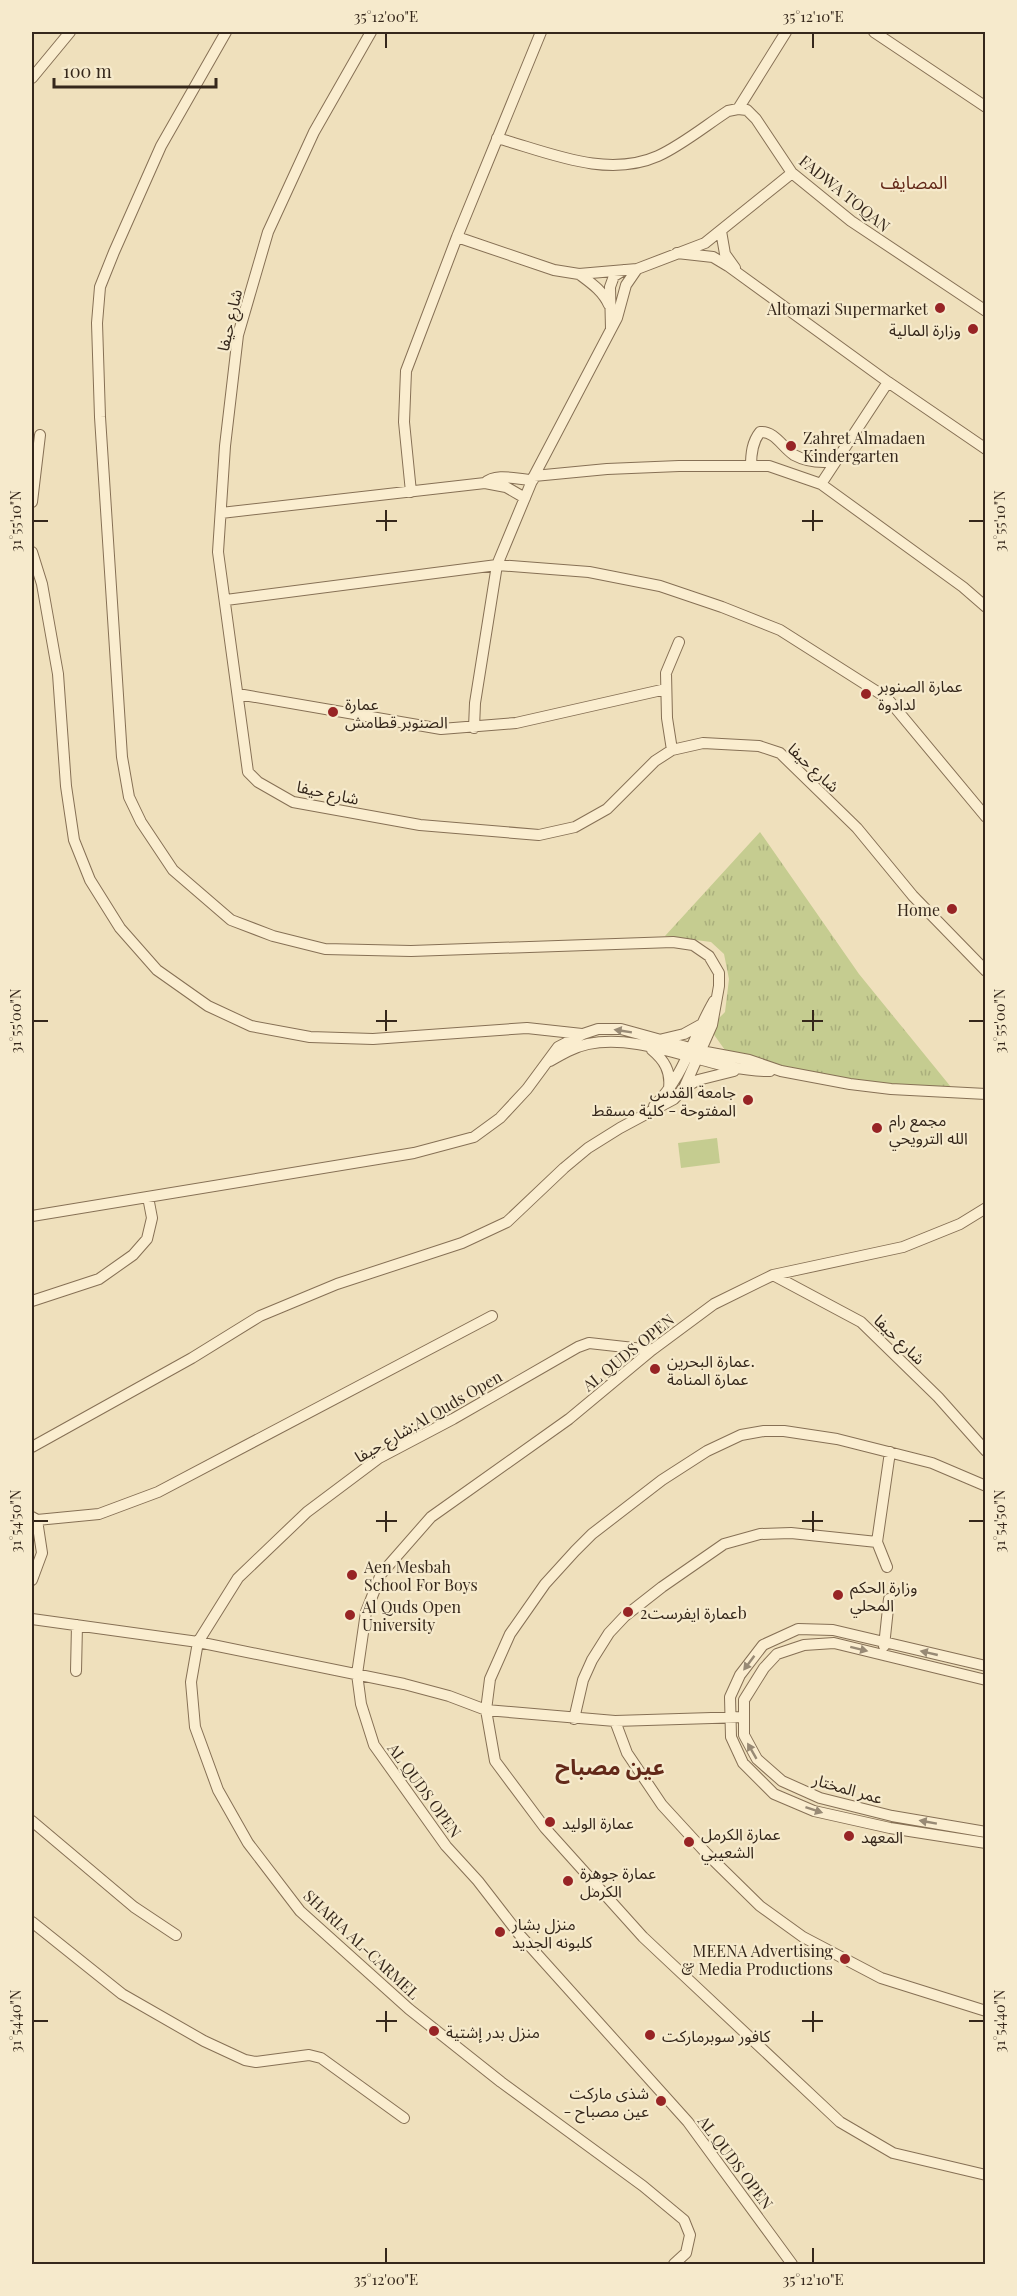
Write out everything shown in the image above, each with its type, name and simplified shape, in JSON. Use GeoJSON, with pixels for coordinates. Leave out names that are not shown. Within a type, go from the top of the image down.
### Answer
{"type":"FeatureCollection","features":[{"type":"Feature","properties":{"kind":"street"},"geometry":{"type":"LineString","coordinates":[[32,78],[70,32]]}},
{"type":"Feature","properties":{"kind":"street"},"geometry":{"type":"LineString","coordinates":[[226,32],[161,146],[100,287],[97,323],[100,417],[122,757],[129,796],[141,822],[173,870],[231,920],[273,936],[325,949],[411,951],[673,942],[693,945],[710,956],[718,973],[718,996],[684,1088]]}},
{"type":"Feature","properties":{"kind":"street","name":"شارع حيفا"},"geometry":{"type":"LineString","coordinates":[[371,32],[314,132],[268,232],[238,335],[225,446],[218,552],[248,772],[258,782],[293,802],[420,825],[539,835],[575,827],[607,808],[655,761],[672,750],[703,743],[759,746],[780,753],[857,828],[913,896],[986,971]]}},
{"type":"Feature","properties":{"kind":"street"},"geometry":{"type":"LineString","coordinates":[[411,492],[404,422],[406,371],[457,237],[541,32]]}},
{"type":"Feature","properties":{"kind":"street"},"geometry":{"type":"LineString","coordinates":[[497,138],[596,165],[632,165],[659,155],[728,111],[738,109],[786,32]]}},
{"type":"Feature","properties":{"kind":"street"},"geometry":{"type":"LineString","coordinates":[[874,32],[986,106]]}},
{"type":"Feature","properties":{"kind":"street","name":"FADWA TOQAN"},"geometry":{"type":"LineString","coordinates":[[738,109],[747,110],[756,119],[792,173],[851,221],[986,311]]}},
{"type":"Feature","properties":{"kind":"street"},"geometry":{"type":"LineString","coordinates":[[457,237],[554,270],[579,274],[637,269],[705,243],[792,173]]}},
{"type":"Feature","properties":{"kind":"street"},"geometry":{"type":"LineString","coordinates":[[721,231],[725,254],[738,274]]}},
{"type":"Feature","properties":{"kind":"street"},"geometry":{"type":"LineString","coordinates":[[676,253],[713,257],[986,449]]}},
{"type":"Feature","properties":{"kind":"street"},"geometry":{"type":"LineString","coordinates":[[474,728],[475,703],[496,565],[534,478],[617,318],[626,285],[637,269]]}},
{"type":"Feature","properties":{"kind":"street"},"geometry":{"type":"LineString","coordinates":[[610,329],[610,287],[614,276],[624,270]]}},
{"type":"Feature","properties":{"kind":"street"},"geometry":{"type":"LineString","coordinates":[[579,274],[600,291],[610,308]]}},
{"type":"Feature","properties":{"kind":"street"},"geometry":{"type":"LineString","coordinates":[[821,484],[888,382]]}},
{"type":"Feature","properties":{"kind":"street"},"geometry":{"type":"LineString","coordinates":[[751,466],[751,453],[760,432],[770,433],[794,454],[822,463],[836,461]]}},
{"type":"Feature","properties":{"kind":"street"},"geometry":{"type":"LineString","coordinates":[[32,502],[40,435]]}},
{"type":"Feature","properties":{"kind":"street"},"geometry":{"type":"LineString","coordinates":[[485,483],[489,479],[503,477],[516,480],[607,469],[769,466],[821,484],[963,587],[986,607]]}},
{"type":"Feature","properties":{"kind":"street"},"geometry":{"type":"LineString","coordinates":[[221,513],[485,483],[506,487],[525,498]]}},
{"type":"Feature","properties":{"kind":"street"},"geometry":{"type":"LineString","coordinates":[[32,552],[42,584],[58,674],[66,786],[74,840],[90,880],[120,928],[157,970],[208,1006],[251,1026],[310,1037],[373,1039],[527,1028],[583,1034]]}},
{"type":"Feature","properties":{"kind":"street"},"geometry":{"type":"LineString","coordinates":[[226,600],[496,565],[589,572],[660,586],[722,606],[780,630],[887,698],[986,816]]}},
{"type":"Feature","properties":{"kind":"street"},"geometry":{"type":"LineString","coordinates":[[672,750],[667,718],[666,673],[679,642]]}},
{"type":"Feature","properties":{"kind":"street"},"geometry":{"type":"LineString","coordinates":[[238,694],[441,729],[516,723],[666,689]]}},
{"type":"Feature","properties":{"kind":"street"},"geometry":{"type":"LineString","coordinates":[[661,1040],[708,1024]]}},
{"type":"Feature","properties":{"kind":"street"},"geometry":{"type":"LineString","coordinates":[[708,1024],[718,1049],[730,1057]]}},
{"type":"Feature","properties":{"kind":"street"},"geometry":{"type":"LineString","coordinates":[[32,1216],[414,1153],[474,1137],[500,1118],[527,1089],[558,1047],[598,1029],[621,1029],[661,1040],[741,1070]]}},
{"type":"Feature","properties":{"kind":"street"},"geometry":{"type":"LineString","coordinates":[[542,1066],[586,1044],[605,1041],[626,1042],[649,1048],[730,1057],[782,1071],[850,1084],[891,1089],[985,1094]]}},
{"type":"Feature","properties":{"kind":"street"},"geometry":{"type":"LineString","coordinates":[[649,1048],[661,1058],[667,1068],[670,1083],[668,1092]]}},
{"type":"Feature","properties":{"kind":"street"},"geometry":{"type":"LineString","coordinates":[[638,1119],[668,1092],[695,1054]]}},
{"type":"Feature","properties":{"kind":"street"},"geometry":{"type":"LineString","coordinates":[[32,1447],[192,1358],[260,1316],[337,1284],[462,1243],[507,1222],[588,1148],[674,1099],[684,1088],[698,1080],[741,1070],[782,1071]]}},
{"type":"Feature","properties":{"kind":"street"},"geometry":{"type":"LineString","coordinates":[[32,1301],[99,1279],[133,1255],[147,1239],[152,1218],[148,1197]]}},
{"type":"Feature","properties":{"kind":"street"},"geometry":{"type":"LineString","coordinates":[[773,1275],[903,1247],[960,1224],[986,1208]]}},
{"type":"Feature","properties":{"kind":"street","name":"شارع حيفا"},"geometry":{"type":"LineString","coordinates":[[773,1275],[861,1322],[938,1397],[986,1451]]}},
{"type":"Feature","properties":{"kind":"street","name":"AL QUDS OPEN"},"geometry":{"type":"LineString","coordinates":[[773,1275],[714,1304],[652,1350],[569,1419],[431,1517],[381,1574],[366,1612],[357,1674],[361,1704],[374,1745],[446,1846],[478,1881],[519,1934],[688,2122],[792,2265]]}},
{"type":"Feature","properties":{"kind":"street"},"geometry":{"type":"LineString","coordinates":[[32,1580],[42,1553],[34,1518],[99,1514],[158,1492],[492,1316]]}},
{"type":"Feature","properties":{"kind":"street","name":"شارع حيفا;Al Quds Open"},"geometry":{"type":"LineString","coordinates":[[198,1641],[238,1578],[307,1512],[379,1458],[453,1419],[578,1347],[590,1343],[652,1350]]}},
{"type":"Feature","properties":{"kind":"street"},"geometry":{"type":"LineString","coordinates":[[986,1486],[932,1463],[810,1434],[764,1431],[741,1435],[706,1451],[662,1480],[592,1534],[545,1584],[510,1635],[490,1679],[486,1710],[495,1761],[545,1828],[643,1937],[840,2122],[893,2153],[986,2175]]}},
{"type":"Feature","properties":{"kind":"street"},"geometry":{"type":"LineString","coordinates":[[887,1567],[878,1542],[890,1452]]}},
{"type":"Feature","properties":{"kind":"street"},"geometry":{"type":"LineString","coordinates":[[574,1719],[583,1680],[592,1659],[609,1633],[662,1587],[724,1544],[749,1536],[770,1533],[878,1542]]}},
{"type":"Feature","properties":{"kind":"street"},"geometry":{"type":"LineString","coordinates":[[885,1655],[884,1642],[889,1599]]}},
{"type":"Feature","properties":{"kind":"street"},"geometry":{"type":"LineString","coordinates":[[32,1619],[198,1641],[449,1696],[486,1710],[615,1721],[744,1717]]}},
{"type":"Feature","properties":{"kind":"street"},"geometry":{"type":"LineString","coordinates":[[76,1671],[77,1625]]}},
{"type":"Feature","properties":{"kind":"street"},"geometry":{"type":"LineString","coordinates":[[986,1666],[833,1630],[798,1629],[763,1645],[740,1675],[730,1697],[731,1737],[743,1763],[774,1794],[825,1814],[890,1828],[986,1843]]}},
{"type":"Feature","properties":{"kind":"street","name":"SHARIA AL-CARMEL"},"geometry":{"type":"LineString","coordinates":[[198,1641],[191,1682],[195,1727],[218,1790],[248,1843],[300,1911],[410,2009],[501,2082],[634,2180],[684,2220],[690,2235],[686,2253],[674,2265]]}},
{"type":"Feature","properties":{"kind":"street","name":"عمر المختار"},"geometry":{"type":"LineString","coordinates":[[986,1680],[834,1643],[804,1646],[777,1654],[764,1668],[744,1700],[744,1735],[757,1759],[782,1781],[820,1798],[892,1816],[986,1832]]}},
{"type":"Feature","properties":{"kind":"street"},"geometry":{"type":"LineString","coordinates":[[615,1721],[627,1753],[662,1805],[707,1854],[760,1906],[803,1937],[881,1978],[986,2011]]}},
{"type":"Feature","properties":{"kind":"street"},"geometry":{"type":"LineString","coordinates":[[32,1821],[135,1907],[176,1935]]}},
{"type":"Feature","properties":{"kind":"street"},"geometry":{"type":"LineString","coordinates":[[32,1922],[122,1994],[204,2041],[245,2060],[256,2062],[309,2055],[321,2058],[404,2118]]}},
{"type":"Feature","properties":{"kind":"green space"},"geometry":{"type":"Polygon","coordinates":[[[760,832],[859,974],[955,1092],[873,1087],[730,1057],[712,1032],[712,1025],[725,1012],[729,979],[724,954],[711,942],[665,936],[760,832]]]}},
{"type":"Feature","properties":{"kind":"green space"},"geometry":{"type":"Polygon","coordinates":[[[717,1138],[720,1163],[681,1168],[678,1143],[717,1138]]]}},
{"type":"Feature","properties":{"kind":"place","name":"Altomazi Supermarket"},"geometry":{"type":"Point","coordinates":[940,308]}},
{"type":"Feature","properties":{"kind":"place","name":"وزارة المالية"},"geometry":{"type":"Point","coordinates":[973,329]}},
{"type":"Feature","properties":{"kind":"place","name":"Zahret Almadaen Kindergarten"},"geometry":{"type":"Point","coordinates":[791,446]}},
{"type":"Feature","properties":{"kind":"place","name":"عمارة الصنوبر لدادوة"},"geometry":{"type":"Point","coordinates":[866,694]}},
{"type":"Feature","properties":{"kind":"place","name":"عمارة الصنوبر قطامش"},"geometry":{"type":"Point","coordinates":[333,712]}},
{"type":"Feature","properties":{"kind":"place","name":"Home"},"geometry":{"type":"Point","coordinates":[952,909]}},
{"type":"Feature","properties":{"kind":"place","name":"جامعة القدس المفتوحة - كلية مسقط"},"geometry":{"type":"Point","coordinates":[748,1100]}},
{"type":"Feature","properties":{"kind":"place","name":"مجمع رام الله الترويحي"},"geometry":{"type":"Point","coordinates":[877,1128]}},
{"type":"Feature","properties":{"kind":"place","name":"عمارة البحرين. عمارة المنامة"},"geometry":{"type":"Point","coordinates":[655,1369]}},
{"type":"Feature","properties":{"kind":"place","name":"Aen Mesbah School For Boys"},"geometry":{"type":"Point","coordinates":[352,1575]}},
{"type":"Feature","properties":{"kind":"place","name":"وزارة الحكم المحلي"},"geometry":{"type":"Point","coordinates":[838,1595]}},
{"type":"Feature","properties":{"kind":"place","name":"عمارة ايفرست2b"},"geometry":{"type":"Point","coordinates":[628,1612]}},
{"type":"Feature","properties":{"kind":"place","name":"Al Quds Open University"},"geometry":{"type":"Point","coordinates":[350,1615]}},
{"type":"Feature","properties":{"kind":"place","name":"عمارة الوليد"},"geometry":{"type":"Point","coordinates":[550,1822]}},
{"type":"Feature","properties":{"kind":"place","name":"المعهد"},"geometry":{"type":"Point","coordinates":[849,1836]}},
{"type":"Feature","properties":{"kind":"place","name":"عمارة الكرمل الشعيبي"},"geometry":{"type":"Point","coordinates":[689,1842]}},
{"type":"Feature","properties":{"kind":"place","name":"عمارة جوهرة الكرمل"},"geometry":{"type":"Point","coordinates":[568,1881]}},
{"type":"Feature","properties":{"kind":"place","name":"منزل بشار كلبونه الجديد"},"geometry":{"type":"Point","coordinates":[500,1932]}},
{"type":"Feature","properties":{"kind":"place","name":"MEENA Advertising & Media Productions"},"geometry":{"type":"Point","coordinates":[845,1959]}},
{"type":"Feature","properties":{"kind":"place","name":"منزل بدر إشتية"},"geometry":{"type":"Point","coordinates":[434,2031]}},
{"type":"Feature","properties":{"kind":"place","name":"كافور سوبرماركت"},"geometry":{"type":"Point","coordinates":[650,2035]}},
{"type":"Feature","properties":{"kind":"place","name":"شذى ماركت - عين مصباح"},"geometry":{"type":"Point","coordinates":[661,2101]}},
{"type":"Feature","properties":{"kind":"district","name":"المصايف"},"geometry":{"type":"Point","coordinates":[914,182]}},
{"type":"Feature","properties":{"kind":"district","name":"عين مصباح"},"geometry":{"type":"Point","coordinates":[610,1766]}}]}
